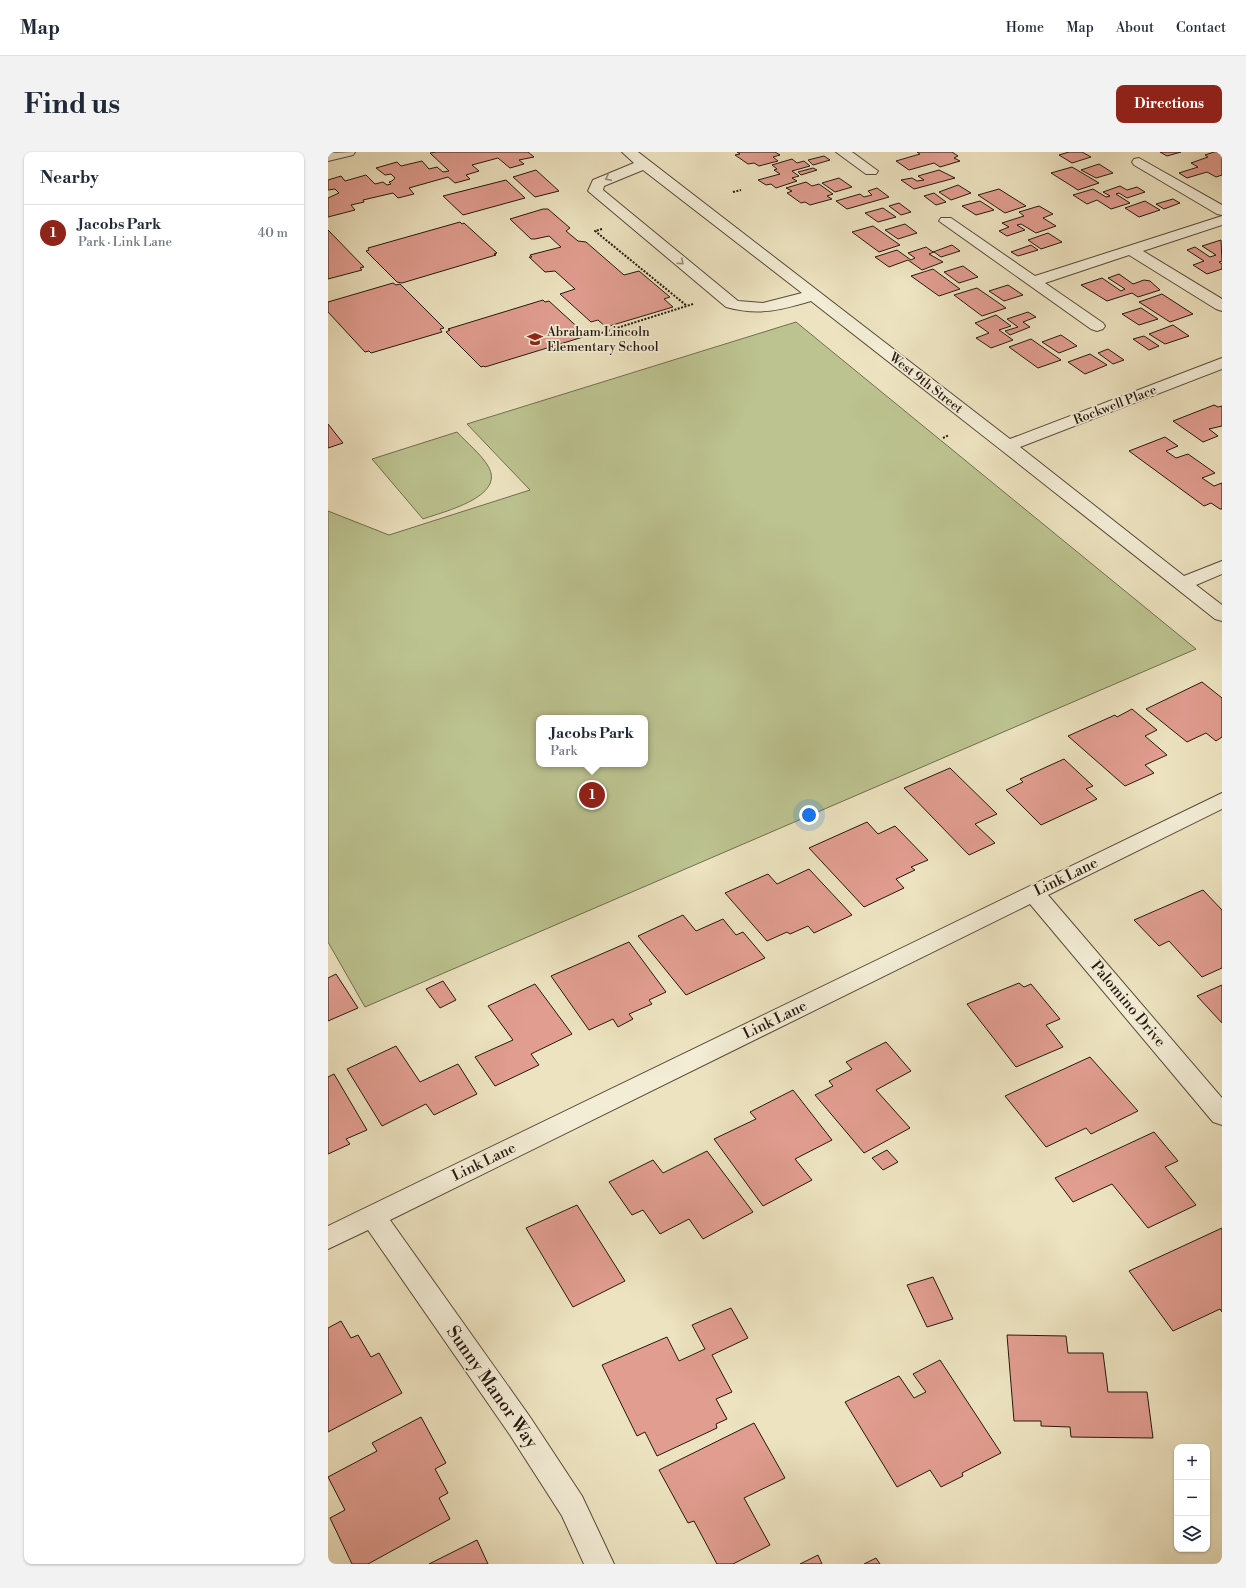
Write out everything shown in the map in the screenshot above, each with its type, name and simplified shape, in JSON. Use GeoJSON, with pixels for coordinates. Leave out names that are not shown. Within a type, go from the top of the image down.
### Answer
{"type":"FeatureCollection","features":[{"type":"Feature","properties":{"kind":"street"},"geometry":{"type":"LineString","coordinates":[[328,157],[348,152]]}},
{"type":"Feature","properties":{"kind":"street","name":"West 9th Street"},"geometry":{"type":"LineString","coordinates":[[629,152],[1008,446],[1222,615]]}},
{"type":"Feature","properties":{"kind":"street"},"geometry":{"type":"LineString","coordinates":[[843,152],[871,170]]}},
{"type":"Feature","properties":{"kind":"street"},"geometry":{"type":"LineString","coordinates":[[1139,162],[1222,211]]}},
{"type":"Feature","properties":{"kind":"street"},"geometry":{"type":"LineString","coordinates":[[644,164],[598,183],[595,191],[732,304],[747,309],[780,305],[813,295]]}},
{"type":"Feature","properties":{"kind":"street"},"geometry":{"type":"LineString","coordinates":[[1033,282],[1222,220]]}},
{"type":"Feature","properties":{"kind":"street"},"geometry":{"type":"LineString","coordinates":[[946,221],[1097,326]]}},
{"type":"Feature","properties":{"kind":"street"},"geometry":{"type":"LineString","coordinates":[[1131,250],[1222,306]]}},
{"type":"Feature","properties":{"kind":"street","name":"Rockwell Place"},"geometry":{"type":"LineString","coordinates":[[1008,446],[1222,363]]}},
{"type":"Feature","properties":{"kind":"street"},"geometry":{"type":"LineString","coordinates":[[1181,584],[1222,567]]}},
{"type":"Feature","properties":{"kind":"street","name":"Link Lane"},"geometry":{"type":"LineString","coordinates":[[328,1238],[1222,800]]}},
{"type":"Feature","properties":{"kind":"street","name":"Palomino Drive"},"geometry":{"type":"LineString","coordinates":[[1033,893],[1222,1115]]}},
{"type":"Feature","properties":{"kind":"street","name":"Sunny Manor Way"},"geometry":{"type":"LineString","coordinates":[[373,1216],[520,1426],[572,1506],[599,1564]]}},
{"type":"Feature","properties":{"kind":"path"},"geometry":{"type":"LineString","coordinates":[[733,192],[741,190]]}},
{"type":"Feature","properties":{"kind":"path"},"geometry":{"type":"LineString","coordinates":[[602,229],[595,232],[687,306]]}},
{"type":"Feature","properties":{"kind":"path"},"geometry":{"type":"LineString","coordinates":[[601,332],[721,295]]}},
{"type":"Feature","properties":{"kind":"path"},"geometry":{"type":"LineString","coordinates":[[943,438],[950,435]]}},
{"type":"Feature","properties":{"kind":"green space"},"geometry":{"type":"Polygon","coordinates":[[[796,322],[1196,649],[365,1007],[328,942],[328,511],[389,535],[530,490],[467,424],[796,322]]]}},
{"type":"Feature","properties":{"kind":"green space"},"geometry":{"type":"Polygon","coordinates":[[[457,432],[478,453],[488,466],[491,477],[489,486],[481,495],[470,502],[423,519],[372,459],[457,432]]]}},
{"type":"Feature","properties":{"kind":"building"},"geometry":{"type":"Polygon","coordinates":[[[528,152],[534,157],[519,160],[524,164],[510,168],[498,158],[472,165],[479,171],[466,175],[470,179],[455,183],[448,177],[409,188],[414,194],[398,198],[393,193],[363,200],[364,202],[351,205],[355,210],[328,217],[328,198],[339,193],[335,189],[328,190],[328,180],[341,176],[345,181],[366,175],[375,184],[383,182],[387,185],[391,184],[389,182],[395,178],[391,174],[385,175],[376,168],[397,162],[401,166],[422,161],[429,169],[437,167],[443,172],[449,171],[430,153],[528,152]]]}},
{"type":"Feature","properties":{"kind":"building"},"geometry":{"type":"Polygon","coordinates":[[[737,152],[775,152],[780,155],[773,157],[778,161],[759,166],[754,163],[748,164],[735,155],[740,154],[737,152]]]}},
{"type":"Feature","properties":{"kind":"building"},"geometry":{"type":"Polygon","coordinates":[[[917,152],[952,152],[958,156],[954,158],[960,161],[940,167],[934,163],[909,170],[896,161],[920,154],[917,152]]]}},
{"type":"Feature","properties":{"kind":"building"},"geometry":{"type":"Polygon","coordinates":[[[1069,152],[1082,152],[1091,157],[1072,163],[1059,155],[1069,152]]]}},
{"type":"Feature","properties":{"kind":"building"},"geometry":{"type":"Polygon","coordinates":[[[1160,152],[1181,152],[1167,156],[1160,152]]]}},
{"type":"Feature","properties":{"kind":"building"},"geometry":{"type":"Polygon","coordinates":[[[1214,152],[1222,152],[1222,175],[1216,177],[1207,172],[1187,178],[1179,173],[1198,167],[1191,163],[1208,157],[1205,155],[1214,152]]]}},
{"type":"Feature","properties":{"kind":"building"},"geometry":{"type":"Polygon","coordinates":[[[824,156],[830,160],[813,165],[808,160],[824,156]]]}},
{"type":"Feature","properties":{"kind":"building"},"geometry":{"type":"Polygon","coordinates":[[[792,159],[797,163],[804,161],[810,166],[792,171],[799,176],[792,178],[797,181],[776,188],[771,184],[766,185],[758,180],[780,174],[774,170],[777,169],[772,165],[792,159]]]}},
{"type":"Feature","properties":{"kind":"building"},"geometry":{"type":"Polygon","coordinates":[[[1099,164],[1113,173],[1096,178],[1081,170],[1099,164]]]}},
{"type":"Feature","properties":{"kind":"building"},"geometry":{"type":"Polygon","coordinates":[[[1072,167],[1099,183],[1078,190],[1051,173],[1072,167]]]}},
{"type":"Feature","properties":{"kind":"building"},"geometry":{"type":"Polygon","coordinates":[[[813,168],[817,170],[801,175],[798,172],[813,168]]]}},
{"type":"Feature","properties":{"kind":"building"},"geometry":{"type":"Polygon","coordinates":[[[536,170],[559,191],[535,197],[513,177],[536,170]]]}},
{"type":"Feature","properties":{"kind":"building"},"geometry":{"type":"Polygon","coordinates":[[[939,170],[955,178],[914,189],[901,180],[912,178],[917,181],[924,180],[918,176],[939,170]]]}},
{"type":"Feature","properties":{"kind":"building"},"geometry":{"type":"Polygon","coordinates":[[[839,178],[852,187],[835,192],[822,183],[839,178]]]}},
{"type":"Feature","properties":{"kind":"building"},"geometry":{"type":"Polygon","coordinates":[[[506,180],[525,198],[463,215],[443,196],[506,180]]]}},
{"type":"Feature","properties":{"kind":"building"},"geometry":{"type":"Polygon","coordinates":[[[806,182],[812,186],[819,184],[833,194],[827,196],[832,199],[810,205],[805,202],[801,203],[787,193],[792,191],[786,188],[806,182]]]}},
{"type":"Feature","properties":{"kind":"building"},"geometry":{"type":"Polygon","coordinates":[[[958,185],[971,193],[951,200],[939,192],[958,185]]]}},
{"type":"Feature","properties":{"kind":"building"},"geometry":{"type":"Polygon","coordinates":[[[1120,186],[1127,190],[1137,187],[1145,192],[1127,198],[1119,193],[1116,194],[1130,203],[1111,209],[1097,200],[1087,204],[1073,195],[1093,189],[1106,197],[1110,196],[1103,192],[1120,186]]]}},
{"type":"Feature","properties":{"kind":"building"},"geometry":{"type":"Polygon","coordinates":[[[877,188],[889,197],[847,209],[836,201],[860,194],[864,197],[872,195],[868,191],[877,188]]]}},
{"type":"Feature","properties":{"kind":"building"},"geometry":{"type":"Polygon","coordinates":[[[999,189],[1026,206],[1005,213],[978,195],[999,189]]]}},
{"type":"Feature","properties":{"kind":"building"},"geometry":{"type":"Polygon","coordinates":[[[934,193],[946,202],[936,205],[924,196],[934,193]]]}},
{"type":"Feature","properties":{"kind":"building"},"geometry":{"type":"Polygon","coordinates":[[[1173,199],[1180,203],[1164,209],[1156,204],[1173,199]]]}},
{"type":"Feature","properties":{"kind":"building"},"geometry":{"type":"Polygon","coordinates":[[[980,201],[994,210],[976,215],[962,206],[980,201]]]}},
{"type":"Feature","properties":{"kind":"building"},"geometry":{"type":"Polygon","coordinates":[[[1145,201],[1160,210],[1139,217],[1125,208],[1145,201]]]}},
{"type":"Feature","properties":{"kind":"building"},"geometry":{"type":"Polygon","coordinates":[[[899,203],[911,212],[901,215],[889,206],[899,203]]]}},
{"type":"Feature","properties":{"kind":"building"},"geometry":{"type":"Polygon","coordinates":[[[1039,206],[1053,214],[1043,218],[1056,226],[1036,233],[1021,224],[1017,225],[1025,230],[1007,236],[999,231],[1009,227],[1002,223],[1024,216],[1019,212],[1039,206]]]}},
{"type":"Feature","properties":{"kind":"building"},"geometry":{"type":"Polygon","coordinates":[[[883,208],[896,217],[878,222],[865,213],[883,208]]]}},
{"type":"Feature","properties":{"kind":"building"},"geometry":{"type":"Polygon","coordinates":[[[543,209],[548,209],[570,228],[566,231],[578,241],[586,242],[624,275],[639,271],[670,297],[664,299],[673,307],[606,327],[598,320],[591,322],[560,294],[575,289],[555,271],[545,272],[529,257],[532,257],[530,255],[561,247],[549,236],[531,239],[510,219],[543,209]]]}},
{"type":"Feature","properties":{"kind":"building"},"geometry":{"type":"Polygon","coordinates":[[[460,222],[462,224],[464,223],[497,253],[494,254],[496,255],[402,283],[397,282],[366,251],[369,250],[368,248],[460,222]]]}},
{"type":"Feature","properties":{"kind":"building"},"geometry":{"type":"Polygon","coordinates":[[[905,224],[917,233],[898,239],[885,230],[905,224]]]}},
{"type":"Feature","properties":{"kind":"building"},"geometry":{"type":"Polygon","coordinates":[[[873,226],[900,245],[879,252],[852,232],[873,226]]]}},
{"type":"Feature","properties":{"kind":"building"},"geometry":{"type":"Polygon","coordinates":[[[328,230],[364,267],[360,268],[362,270],[328,279],[328,230]]]}},
{"type":"Feature","properties":{"kind":"building"},"geometry":{"type":"Polygon","coordinates":[[[1048,233],[1062,242],[1041,249],[1028,240],[1048,233]]]}},
{"type":"Feature","properties":{"kind":"building"},"geometry":{"type":"Polygon","coordinates":[[[1221,240],[1222,261],[1219,262],[1222,264],[1222,269],[1207,274],[1193,265],[1204,261],[1187,250],[1195,247],[1210,257],[1216,255],[1202,246],[1221,240]]]}},
{"type":"Feature","properties":{"kind":"building"},"geometry":{"type":"Polygon","coordinates":[[[952,245],[960,251],[941,257],[934,252],[929,254],[943,262],[922,270],[908,260],[889,267],[875,257],[897,250],[911,260],[915,258],[908,253],[926,247],[933,252],[952,245]]]}},
{"type":"Feature","properties":{"kind":"building"},"geometry":{"type":"Polygon","coordinates":[[[1031,245],[1038,250],[1018,256],[1011,252],[1031,245]]]}},
{"type":"Feature","properties":{"kind":"building"},"geometry":{"type":"Polygon","coordinates":[[[963,266],[978,277],[959,283],[944,272],[963,266]]]}},
{"type":"Feature","properties":{"kind":"building"},"geometry":{"type":"Polygon","coordinates":[[[933,269],[960,289],[939,296],[911,276],[933,269]]]}},
{"type":"Feature","properties":{"kind":"building"},"geometry":{"type":"Polygon","coordinates":[[[1119,274],[1133,284],[1144,280],[1150,281],[1160,290],[1138,297],[1132,293],[1107,301],[1081,285],[1102,278],[1121,291],[1125,289],[1108,278],[1119,274]]]}},
{"type":"Feature","properties":{"kind":"building"},"geometry":{"type":"Polygon","coordinates":[[[393,283],[396,285],[400,284],[444,328],[440,329],[442,332],[371,353],[369,351],[365,352],[328,312],[328,302],[393,283]]]}},
{"type":"Feature","properties":{"kind":"building"},"geometry":{"type":"Polygon","coordinates":[[[1008,285],[1023,295],[1004,301],[989,291],[1008,285]]]}},
{"type":"Feature","properties":{"kind":"building"},"geometry":{"type":"Polygon","coordinates":[[[977,288],[1006,308],[982,316],[954,295],[977,288]]]}},
{"type":"Feature","properties":{"kind":"building"},"geometry":{"type":"Polygon","coordinates":[[[1162,294],[1193,314],[1170,322],[1139,302],[1162,294]]]}},
{"type":"Feature","properties":{"kind":"building"},"geometry":{"type":"Polygon","coordinates":[[[543,300],[545,302],[549,301],[585,334],[582,335],[583,337],[481,367],[446,332],[450,330],[448,329],[543,300]]]}},
{"type":"Feature","properties":{"kind":"building"},"geometry":{"type":"Polygon","coordinates":[[[1141,308],[1158,319],[1139,325],[1122,314],[1141,308]]]}},
{"type":"Feature","properties":{"kind":"building"},"geometry":{"type":"Polygon","coordinates":[[[1028,312],[1036,317],[1023,322],[1030,327],[1010,335],[1005,331],[1018,327],[1007,319],[1028,312]]]}},
{"type":"Feature","properties":{"kind":"building"},"geometry":{"type":"Polygon","coordinates":[[[996,315],[1011,326],[999,330],[1013,340],[991,348],[976,338],[989,333],[975,323],[996,315]]]}},
{"type":"Feature","properties":{"kind":"building"},"geometry":{"type":"Polygon","coordinates":[[[1173,325],[1189,336],[1165,344],[1149,334],[1173,325]]]}},
{"type":"Feature","properties":{"kind":"building"},"geometry":{"type":"Polygon","coordinates":[[[1061,335],[1077,346],[1059,353],[1042,342],[1061,335]]]}},
{"type":"Feature","properties":{"kind":"building"},"geometry":{"type":"Polygon","coordinates":[[[1144,336],[1159,346],[1149,350],[1133,339],[1144,336]]]}},
{"type":"Feature","properties":{"kind":"building"},"geometry":{"type":"Polygon","coordinates":[[[1031,339],[1061,360],[1038,368],[1009,347],[1031,339]]]}},
{"type":"Feature","properties":{"kind":"building"},"geometry":{"type":"Polygon","coordinates":[[[1108,349],[1124,360],[1113,364],[1098,353],[1108,349]]]}},
{"type":"Feature","properties":{"kind":"building"},"geometry":{"type":"Polygon","coordinates":[[[1090,354],[1107,365],[1085,374],[1068,362],[1090,354]]]}},
{"type":"Feature","properties":{"kind":"building"},"geometry":{"type":"Polygon","coordinates":[[[1214,405],[1218,407],[1222,406],[1222,426],[1209,429],[1218,436],[1203,442],[1173,421],[1214,405]]]}},
{"type":"Feature","properties":{"kind":"building"},"geometry":{"type":"Polygon","coordinates":[[[328,424],[343,443],[328,448],[328,424]]]}},
{"type":"Feature","properties":{"kind":"building"},"geometry":{"type":"Polygon","coordinates":[[[1165,437],[1178,446],[1166,451],[1176,458],[1188,454],[1215,473],[1202,478],[1214,486],[1222,483],[1222,509],[1211,503],[1204,506],[1129,451],[1165,437]]]}},
{"type":"Feature","properties":{"kind":"building"},"geometry":{"type":"Polygon","coordinates":[[[1202,682],[1222,698],[1222,737],[1216,741],[1206,733],[1187,742],[1146,709],[1202,682]]]}},
{"type":"Feature","properties":{"kind":"building"},"geometry":{"type":"Polygon","coordinates":[[[1132,709],[1157,730],[1145,736],[1167,755],[1145,765],[1154,773],[1125,786],[1068,736],[1115,715],[1117,717],[1132,709]]]}},
{"type":"Feature","properties":{"kind":"building"},"geometry":{"type":"Polygon","coordinates":[[[1064,759],[1093,786],[1086,789],[1097,799],[1041,825],[1006,790],[1023,782],[1020,779],[1064,759]]]}},
{"type":"Feature","properties":{"kind":"building"},"geometry":{"type":"Polygon","coordinates":[[[950,768],[997,814],[975,824],[995,843],[969,855],[904,788],[950,768]]]}},
{"type":"Feature","properties":{"kind":"building"},"geometry":{"type":"Polygon","coordinates":[[[867,822],[878,834],[895,826],[928,860],[911,867],[915,870],[896,879],[904,888],[864,907],[809,848],[867,822]]]}},
{"type":"Feature","properties":{"kind":"building"},"geometry":{"type":"Polygon","coordinates":[[[809,869],[852,915],[814,933],[808,926],[790,934],[787,932],[767,941],[725,893],[768,874],[777,884],[809,869]]]}},
{"type":"Feature","properties":{"kind":"building"},"geometry":{"type":"Polygon","coordinates":[[[1203,890],[1222,910],[1222,968],[1202,977],[1169,941],[1159,946],[1134,920],[1203,890]]]}},
{"type":"Feature","properties":{"kind":"building"},"geometry":{"type":"Polygon","coordinates":[[[683,915],[696,931],[723,919],[736,935],[743,932],[765,958],[686,995],[638,936],[683,915]]]}},
{"type":"Feature","properties":{"kind":"building"},"geometry":{"type":"Polygon","coordinates":[[[629,942],[666,992],[649,1000],[652,1004],[629,1014],[633,1019],[618,1027],[613,1019],[589,1030],[551,976],[629,942]]]}},
{"type":"Feature","properties":{"kind":"building"},"geometry":{"type":"Polygon","coordinates":[[[336,974],[358,1008],[328,1021],[328,978],[336,974]]]}},
{"type":"Feature","properties":{"kind":"building"},"geometry":{"type":"Polygon","coordinates":[[[443,981],[456,1000],[440,1008],[426,989],[443,981]]]}},
{"type":"Feature","properties":{"kind":"building"},"geometry":{"type":"Polygon","coordinates":[[[1019,983],[1024,987],[1031,984],[1060,1019],[1046,1025],[1063,1047],[1016,1067],[967,1004],[1019,983]]]}},
{"type":"Feature","properties":{"kind":"building"},"geometry":{"type":"Polygon","coordinates":[[[535,984],[572,1034],[531,1054],[539,1065],[495,1086],[475,1057],[513,1040],[488,1006],[535,984]]]}},
{"type":"Feature","properties":{"kind":"building"},"geometry":{"type":"Polygon","coordinates":[[[1222,985],[1222,1023],[1197,996],[1222,985]]]}},
{"type":"Feature","properties":{"kind":"building"},"geometry":{"type":"Polygon","coordinates":[[[886,1042],[911,1071],[876,1090],[910,1128],[864,1153],[815,1095],[833,1086],[829,1081],[852,1069],[846,1062],[886,1042]]]}},
{"type":"Feature","properties":{"kind":"building"},"geometry":{"type":"Polygon","coordinates":[[[396,1046],[420,1082],[458,1064],[477,1094],[434,1115],[426,1104],[382,1126],[347,1069],[396,1046]]]}},
{"type":"Feature","properties":{"kind":"building"},"geometry":{"type":"Polygon","coordinates":[[[1090,1057],[1138,1111],[1091,1134],[1086,1128],[1046,1147],[1005,1096],[1090,1057]]]}},
{"type":"Feature","properties":{"kind":"building"},"geometry":{"type":"Polygon","coordinates":[[[334,1074],[367,1130],[346,1139],[350,1144],[328,1154],[328,1077],[334,1074]]]}},
{"type":"Feature","properties":{"kind":"building"},"geometry":{"type":"Polygon","coordinates":[[[793,1090],[832,1140],[795,1159],[812,1180],[763,1206],[714,1139],[756,1119],[750,1112],[793,1090]]]}},
{"type":"Feature","properties":{"kind":"building"},"geometry":{"type":"Polygon","coordinates":[[[1154,1132],[1178,1161],[1165,1167],[1196,1205],[1148,1228],[1112,1184],[1073,1202],[1055,1178],[1154,1132]]]}},
{"type":"Feature","properties":{"kind":"building"},"geometry":{"type":"Polygon","coordinates":[[[887,1150],[898,1162],[883,1170],[872,1158],[887,1150]]]}},
{"type":"Feature","properties":{"kind":"building"},"geometry":{"type":"Polygon","coordinates":[[[707,1151],[753,1212],[703,1239],[689,1219],[660,1234],[643,1210],[632,1215],[609,1182],[653,1160],[663,1173],[707,1151]]]}},
{"type":"Feature","properties":{"kind":"building"},"geometry":{"type":"Polygon","coordinates":[[[577,1205],[625,1281],[573,1307],[526,1228],[577,1205]]]}},
{"type":"Feature","properties":{"kind":"building"},"geometry":{"type":"Polygon","coordinates":[[[1222,1228],[1222,1312],[1220,1309],[1173,1331],[1129,1271],[1222,1228]]]}},
{"type":"Feature","properties":{"kind":"building"},"geometry":{"type":"Polygon","coordinates":[[[933,1277],[953,1319],[927,1327],[907,1285],[933,1277]]]}},
{"type":"Feature","properties":{"kind":"building"},"geometry":{"type":"Polygon","coordinates":[[[731,1308],[748,1338],[712,1355],[732,1392],[716,1399],[727,1419],[716,1424],[717,1428],[657,1456],[645,1432],[637,1436],[602,1365],[667,1337],[679,1361],[705,1349],[692,1325],[731,1308]]]}},
{"type":"Feature","properties":{"kind":"building"},"geometry":{"type":"Polygon","coordinates":[[[341,1321],[351,1338],[358,1335],[371,1357],[379,1353],[402,1393],[328,1432],[328,1328],[341,1321]]]}},
{"type":"Feature","properties":{"kind":"building"},"geometry":{"type":"Polygon","coordinates":[[[1007,1335],[1066,1336],[1068,1353],[1103,1353],[1108,1392],[1147,1392],[1153,1438],[1071,1437],[1070,1427],[1041,1426],[1041,1421],[1014,1421],[1007,1335]]]}},
{"type":"Feature","properties":{"kind":"building"},"geometry":{"type":"Polygon","coordinates":[[[940,1360],[1001,1453],[962,1473],[963,1476],[941,1487],[930,1470],[897,1487],[845,1402],[899,1376],[914,1398],[926,1392],[913,1374],[940,1360]]]}},
{"type":"Feature","properties":{"kind":"building"},"geometry":{"type":"Polygon","coordinates":[[[421,1417],[446,1463],[435,1469],[448,1493],[439,1498],[450,1519],[368,1564],[352,1564],[330,1518],[345,1510],[328,1477],[377,1451],[372,1443],[421,1417]]]}},
{"type":"Feature","properties":{"kind":"building"},"geometry":{"type":"Polygon","coordinates":[[[754,1423],[785,1478],[744,1498],[770,1545],[733,1564],[717,1564],[694,1521],[688,1523],[659,1470],[754,1423]]]}},
{"type":"Feature","properties":{"kind":"building"},"geometry":{"type":"Polygon","coordinates":[[[477,1540],[488,1564],[429,1564],[477,1540]]]}},
{"type":"Feature","properties":{"kind":"building"},"geometry":{"type":"Polygon","coordinates":[[[818,1555],[822,1564],[800,1564],[818,1555]]]}},
{"type":"Feature","properties":{"kind":"building"},"geometry":{"type":"Polygon","coordinates":[[[876,1558],[880,1564],[864,1564],[876,1558]]]}},
{"type":"Feature","properties":{"kind":"place","name":"Abraham Lincoln Elementary School"},"geometry":{"type":"Point","coordinates":[535,339]}},
{"type":"Feature","properties":{"kind":"place","name":"Jacobs Park"},"geometry":{"type":"Point","coordinates":[592,795]}}]}
